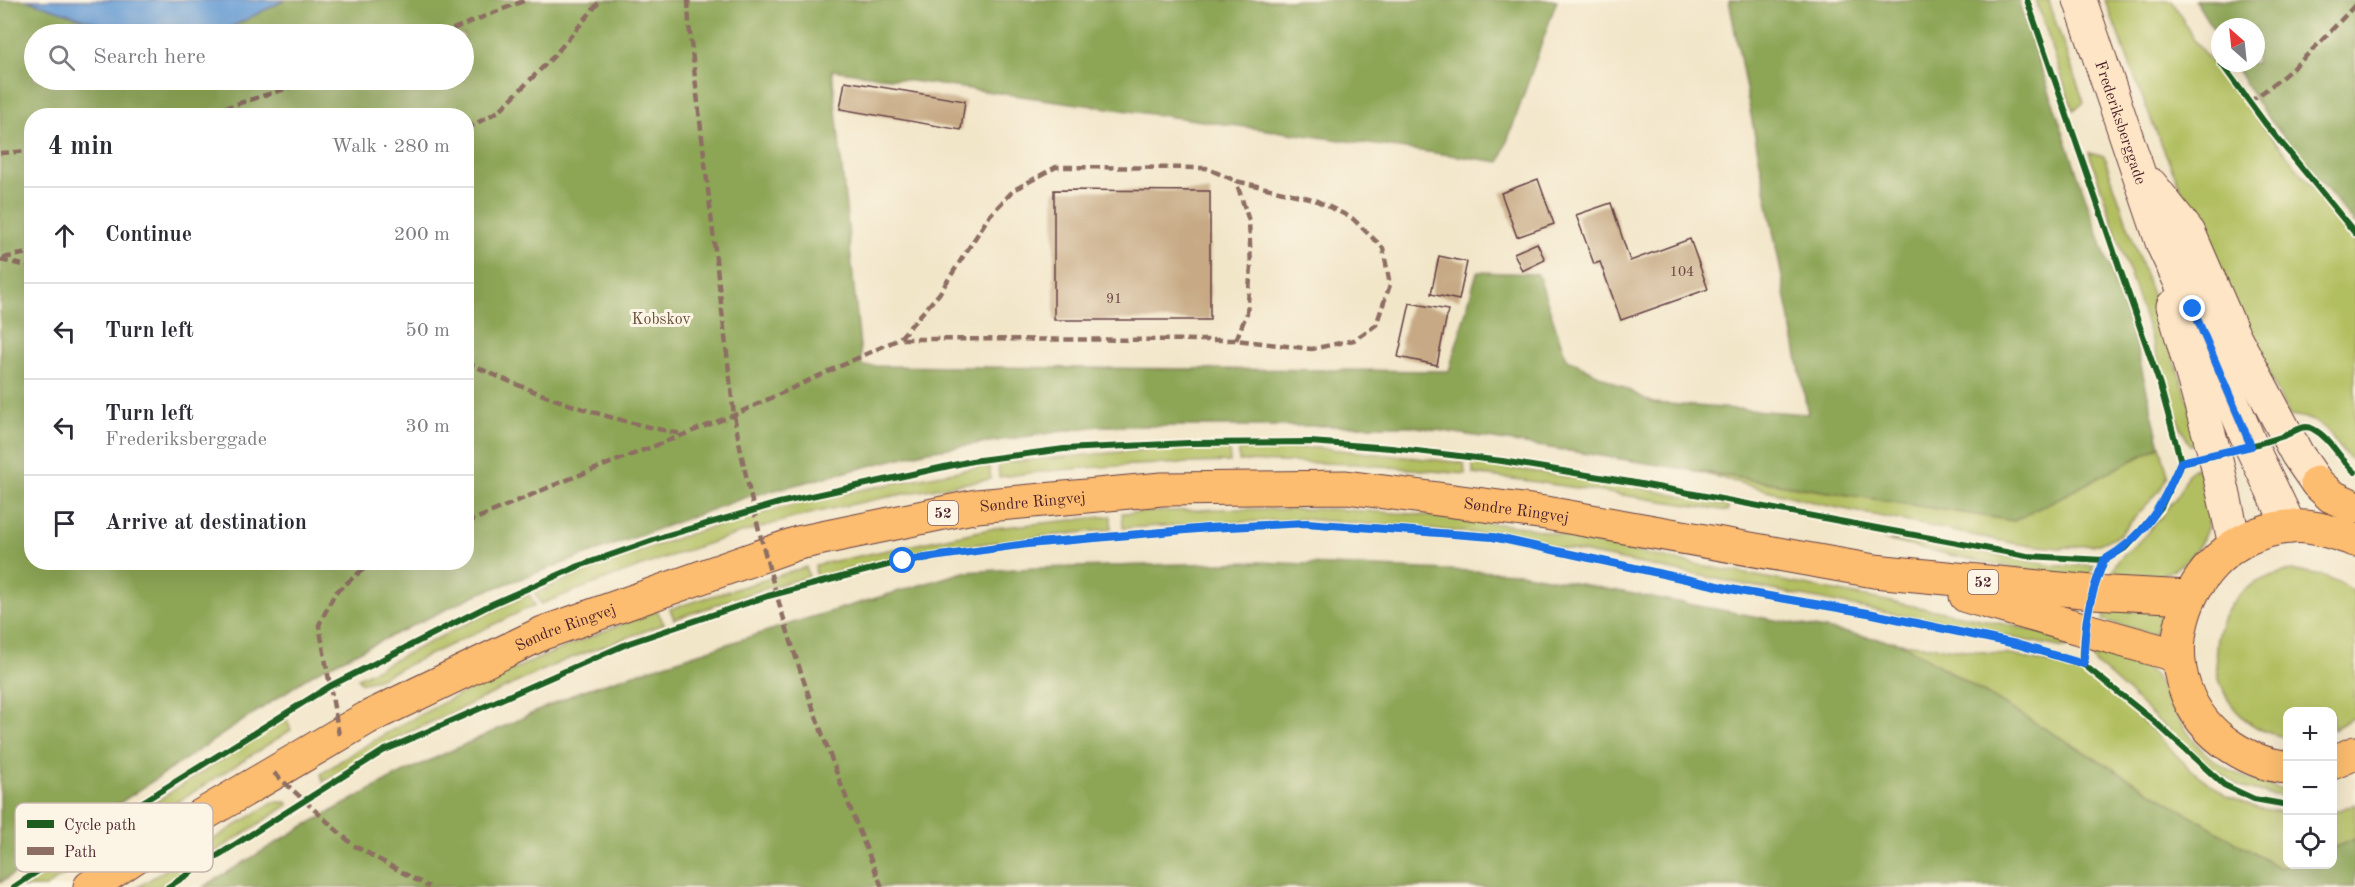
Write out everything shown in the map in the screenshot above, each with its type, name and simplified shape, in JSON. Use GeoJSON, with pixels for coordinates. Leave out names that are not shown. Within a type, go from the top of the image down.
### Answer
{"type":"FeatureCollection","features":[{"type":"Feature","properties":{"kind":"main road"},"geometry":{"type":"LineString","coordinates":[[2317,483],[2331,496],[2355,507]]}},
{"type":"Feature","properties":{"kind":"main road","name":"Søndre Ringvej"},"geometry":{"type":"LineString","coordinates":[[213,809],[367,718],[543,633],[798,543],[977,506],[1162,489],[1346,487],[1546,513],[1874,571],[2092,592],[2189,597]]}},
{"type":"Feature","properties":{"kind":"main road"},"geometry":{"type":"LineString","coordinates":[[2283,767],[2246,756],[2220,739],[2199,715],[2184,687],[2178,656],[2180,626],[2189,597],[2206,569],[2235,545],[2259,533],[2290,527],[2324,529],[2355,540]]}},
{"type":"Feature","properties":{"kind":"main road","name":"Søndre Ringvej"},"geometry":{"type":"LineString","coordinates":[[1874,571],[2178,656]]}},
{"type":"Feature","properties":{"kind":"main road"},"geometry":{"type":"LineString","coordinates":[[2337,761],[2355,753]]}},
{"type":"Feature","properties":{"kind":"main road","name":"Søndre Ringvej"},"geometry":{"type":"LineString","coordinates":[[90,887],[112,872]]}},
{"type":"Feature","properties":{"kind":"street","name":"Frederiksberggade"},"geometry":{"type":"LineString","coordinates":[[2080,0],[2163,245],[2193,309],[2251,446],[2290,527]]}},
{"type":"Feature","properties":{"kind":"street"},"geometry":{"type":"LineString","coordinates":[[2137,167],[2189,233],[2232,332],[2297,454],[2317,483]]}},
{"type":"Feature","properties":{"kind":"street","name":"Frederiksberggade"},"geometry":{"type":"LineString","coordinates":[[2163,245],[2175,314],[2215,455],[2235,545]]}},
{"type":"Feature","properties":{"kind":"green space","name":"Kobskov"},"geometry":{"type":"Polygon","coordinates":[[[0,0],[26,0],[102,24],[24,24],[24,90],[474,90],[474,24],[237,24],[285,0],[1557,0],[1500,162],[832,70],[862,366],[1449,371],[1477,272],[1538,274],[1566,358],[1653,403],[1808,414],[1729,0],[2018,0],[2136,345],[2160,446],[2014,521],[1411,426],[1098,426],[928,451],[744,498],[478,594],[316,672],[120,803],[15,803],[16,872],[0,883],[0,0]]]}},
{"type":"Feature","properties":{"kind":"green space"},"geometry":{"type":"Polygon","coordinates":[[[2036,0],[2048,0],[2084,103],[2073,110],[2036,0]]]}},
{"type":"Feature","properties":{"kind":"green space"},"geometry":{"type":"Polygon","coordinates":[[[2105,0],[2172,0],[2195,42],[2211,62],[2211,72],[2219,72],[2355,239],[2355,462],[2344,453],[2322,426],[2306,418],[2289,415],[2206,247],[2152,122],[2105,0]]]}},
{"type":"Feature","properties":{"kind":"green space"},"geometry":{"type":"Polygon","coordinates":[[[2195,0],[2355,0],[2355,224],[2262,110],[2239,72],[2265,72],[2265,18],[2211,18],[2211,26],[2195,0]]]}},
{"type":"Feature","properties":{"kind":"green space"},"geometry":{"type":"Polygon","coordinates":[[[2089,152],[2104,156],[2190,405],[2197,443],[2190,445],[2181,428],[2089,152]]]}},
{"type":"Feature","properties":{"kind":"green space"},"geometry":{"type":"Polygon","coordinates":[[[2160,446],[2168,475],[2160,490],[2119,535],[2099,544],[2061,548],[2017,544],[1824,505],[1694,471],[2014,521],[2160,446]]]}},
{"type":"Feature","properties":{"kind":"green space"},"geometry":{"type":"Polygon","coordinates":[[[1229,448],[1230,462],[1086,468],[999,477],[998,463],[1154,449],[1229,448]]]}},
{"type":"Feature","properties":{"kind":"green space"},"geometry":{"type":"Polygon","coordinates":[[[1319,448],[1464,463],[1465,474],[1357,464],[1239,461],[1239,449],[1319,448]]]}},
{"type":"Feature","properties":{"kind":"green space"},"geometry":{"type":"Polygon","coordinates":[[[1473,463],[1627,485],[1728,506],[1728,511],[1473,474],[1473,463]]]}},
{"type":"Feature","properties":{"kind":"green space"},"geometry":{"type":"Polygon","coordinates":[[[989,465],[991,479],[907,493],[796,517],[654,562],[541,604],[535,593],[647,548],[704,529],[847,493],[989,465]]]}},
{"type":"Feature","properties":{"kind":"green space"},"geometry":{"type":"Polygon","coordinates":[[[2200,467],[2207,483],[2210,500],[2209,516],[2206,531],[2190,557],[2161,575],[2144,578],[2114,577],[2112,573],[2118,560],[2158,521],[2181,491],[2188,474],[2200,467]]]}},
{"type":"Feature","properties":{"kind":"green space"},"geometry":{"type":"Polygon","coordinates":[[[1223,509],[1332,509],[1412,514],[1525,527],[1674,560],[1986,620],[2074,640],[2072,645],[2064,648],[1496,535],[1305,519],[1123,528],[1122,513],[1223,509]]]}},
{"type":"Feature","properties":{"kind":"green space"},"geometry":{"type":"Polygon","coordinates":[[[1111,516],[1111,529],[901,555],[816,578],[815,565],[995,528],[1111,516]]]}},
{"type":"Feature","properties":{"kind":"green space"},"geometry":{"type":"Polygon","coordinates":[[[1883,539],[1937,544],[2055,566],[2094,565],[2088,579],[2036,572],[1883,539]]]}},
{"type":"Feature","properties":{"kind":"green space"},"geometry":{"type":"Polygon","coordinates":[[[1257,562],[1520,573],[1901,643],[2279,868],[2337,869],[2337,846],[2355,839],[2355,887],[203,887],[299,829],[396,776],[581,691],[802,620],[964,572],[1257,562]]]}},
{"type":"Feature","properties":{"kind":"green space"},"geometry":{"type":"Polygon","coordinates":[[[806,567],[809,577],[770,587],[674,619],[670,609],[806,567]]]}},
{"type":"Feature","properties":{"kind":"green space"},"geometry":{"type":"Polygon","coordinates":[[[2287,571],[2307,572],[2339,582],[2355,593],[2355,716],[2337,727],[2337,707],[2283,707],[2283,736],[2264,731],[2244,719],[2230,702],[2220,682],[2216,660],[2217,638],[2224,616],[2243,591],[2267,577],[2287,571]]]}},
{"type":"Feature","properties":{"kind":"green space"},"geometry":{"type":"Polygon","coordinates":[[[529,594],[535,605],[378,679],[361,683],[358,678],[480,617],[529,594]]]}},
{"type":"Feature","properties":{"kind":"green space"},"geometry":{"type":"Polygon","coordinates":[[[2107,608],[2162,613],[2155,635],[2103,620],[2107,608]]]}},
{"type":"Feature","properties":{"kind":"green space"},"geometry":{"type":"Polygon","coordinates":[[[657,610],[664,624],[563,661],[401,736],[323,782],[321,774],[361,748],[442,703],[527,663],[657,610]]]}},
{"type":"Feature","properties":{"kind":"green space"},"geometry":{"type":"Polygon","coordinates":[[[1901,643],[2011,655],[2076,669],[2097,682],[2145,723],[2191,770],[2227,796],[2257,808],[2283,812],[2283,867],[2279,868],[1901,643]]]}},
{"type":"Feature","properties":{"kind":"green space"},"geometry":{"type":"Polygon","coordinates":[[[2092,649],[2109,650],[2133,659],[2148,669],[2158,681],[2177,716],[2204,752],[2214,761],[2237,774],[2283,789],[2283,796],[2244,788],[2218,773],[2182,744],[2097,665],[2092,649]]]}},
{"type":"Feature","properties":{"kind":"green space"},"geometry":{"type":"Polygon","coordinates":[[[286,718],[291,730],[176,803],[154,803],[286,718]]]}},
{"type":"Feature","properties":{"kind":"green space"},"geometry":{"type":"Polygon","coordinates":[[[273,802],[287,802],[288,805],[213,853],[213,840],[273,802]]]}},
{"type":"Feature","properties":{"kind":"green space"},"geometry":{"type":"Polygon","coordinates":[[[2355,804],[2355,839],[2337,846],[2337,815],[2337,811],[2355,804]]]}},
{"type":"Feature","properties":{"kind":"green space"},"geometry":{"type":"Polygon","coordinates":[[[45,872],[68,872],[46,887],[22,887],[45,872]]]}},
{"type":"Feature","properties":{"kind":"green space"},"geometry":{"type":"Polygon","coordinates":[[[162,872],[184,872],[161,887],[138,887],[162,872]]]}},
{"type":"Feature","properties":{"kind":"water"},"geometry":{"type":"Polygon","coordinates":[[[26,0],[285,0],[237,24],[100,24],[26,0]]]}},
{"type":"Feature","properties":{"kind":"building"},"geometry":{"type":"Polygon","coordinates":[[[845,81],[965,101],[961,130],[840,109],[845,81]]]}},
{"type":"Feature","properties":{"kind":"building"},"geometry":{"type":"Polygon","coordinates":[[[1538,179],[1554,224],[1517,237],[1501,193],[1538,179]]]}},
{"type":"Feature","properties":{"kind":"building"},"geometry":{"type":"Polygon","coordinates":[[[1054,190],[1210,191],[1210,320],[1054,320],[1054,190]]]}},
{"type":"Feature","properties":{"kind":"building"},"geometry":{"type":"Polygon","coordinates":[[[1611,203],[1630,261],[1690,239],[1708,289],[1621,320],[1600,262],[1594,264],[1576,215],[1611,203]]]}},
{"type":"Feature","properties":{"kind":"building"},"geometry":{"type":"Polygon","coordinates":[[[1537,243],[1545,260],[1522,271],[1514,253],[1537,243]]]}},
{"type":"Feature","properties":{"kind":"building"},"geometry":{"type":"Polygon","coordinates":[[[1439,256],[1467,262],[1459,300],[1431,294],[1439,256]]]}},
{"type":"Feature","properties":{"kind":"building"},"geometry":{"type":"Polygon","coordinates":[[[1410,303],[1448,310],[1437,365],[1398,357],[1410,303]]]}},
{"type":"Feature","properties":{"kind":"marked path"},"geometry":{"type":"LineString","coordinates":[[465,24],[526,0]]}},
{"type":"Feature","properties":{"kind":"marked path"},"geometry":{"type":"LineString","coordinates":[[474,125],[499,111],[553,57],[601,0]]}},
{"type":"Feature","properties":{"kind":"marked path"},"geometry":{"type":"LineString","coordinates":[[688,0],[734,415],[746,476],[760,536],[795,655],[836,772],[882,887]]}},
{"type":"Feature","properties":{"kind":"marked path"},"geometry":{"type":"LineString","coordinates":[[2249,102],[2305,57],[2355,5]]}},
{"type":"Feature","properties":{"kind":"marked path"},"geometry":{"type":"LineString","coordinates":[[224,108],[282,90]]}},
{"type":"Feature","properties":{"kind":"marked path"},"geometry":{"type":"LineString","coordinates":[[0,153],[24,152]]}},
{"type":"Feature","properties":{"kind":"marked path"},"geometry":{"type":"LineString","coordinates":[[1056,167],[1206,168],[1236,181],[1313,199],[1352,218],[1383,248],[1390,285],[1376,325],[1354,340],[1312,349],[1236,340],[899,339],[939,294],[990,215],[1014,190],[1056,167]]}},
{"type":"Feature","properties":{"kind":"marked path"},"geometry":{"type":"LineString","coordinates":[[1236,181],[1249,221],[1251,267],[1247,313],[1236,340]]}},
{"type":"Feature","properties":{"kind":"marked path"},"geometry":{"type":"LineString","coordinates":[[3,258],[24,254]]}},
{"type":"Feature","properties":{"kind":"marked path"},"geometry":{"type":"LineString","coordinates":[[0,260],[24,265]]}},
{"type":"Feature","properties":{"kind":"marked path"},"geometry":{"type":"LineString","coordinates":[[474,520],[559,483],[734,415],[899,339]]}},
{"type":"Feature","properties":{"kind":"marked path"},"geometry":{"type":"LineString","coordinates":[[474,365],[598,414],[682,434]]}},
{"type":"Feature","properties":{"kind":"marked path"},"geometry":{"type":"LineString","coordinates":[[339,735],[319,625],[335,593],[363,570]]}},
{"type":"Feature","properties":{"kind":"marked path"},"geometry":{"type":"LineString","coordinates":[[274,773],[353,845],[429,887]]}},
{"type":"Feature","properties":{"kind":"cycle path"},"geometry":{"type":"LineString","coordinates":[[2027,0],[2160,385],[2181,462],[2161,507],[2127,547],[2104,560],[2088,611],[2083,664],[2155,722],[2224,785],[2254,799],[2283,804]]}},
{"type":"Feature","properties":{"kind":"cycle path"},"geometry":{"type":"LineString","coordinates":[[2228,72],[2265,123],[2355,233]]}},
{"type":"Feature","properties":{"kind":"cycle path"},"geometry":{"type":"LineString","coordinates":[[2181,462],[2258,444],[2309,427],[2325,438],[2355,472]]}},
{"type":"Feature","properties":{"kind":"cycle path"},"geometry":{"type":"LineString","coordinates":[[141,803],[330,686],[492,604],[579,566],[665,536],[779,503],[972,461],[1064,449],[1189,443],[1310,442],[1391,448],[1502,461],[1630,482],[2027,556],[2104,560]]}},
{"type":"Feature","properties":{"kind":"cycle path"},"geometry":{"type":"LineString","coordinates":[[213,859],[383,751],[629,643],[768,596],[903,561],[1027,544],[1208,528],[1306,523],[1493,537],[1745,592],[1868,613],[2016,644],[2083,664]]}},
{"type":"Feature","properties":{"kind":"cycle path"},"geometry":{"type":"LineString","coordinates":[[14,887],[37,872]]}},
{"type":"Feature","properties":{"kind":"cycle path"},"geometry":{"type":"LineString","coordinates":[[168,887],[192,872]]}},
{"type":"Feature","properties":{"kind":"route"},"geometry":{"type":"LineString","coordinates":[[903,561],[1027,544],[1208,528],[1306,523],[1493,537],[1745,592],[1868,613],[2016,644],[2084,664],[2084,628],[2087,610],[2104,560],[2127,547],[2161,507],[2181,462],[2251,446],[2193,309]]}}]}
